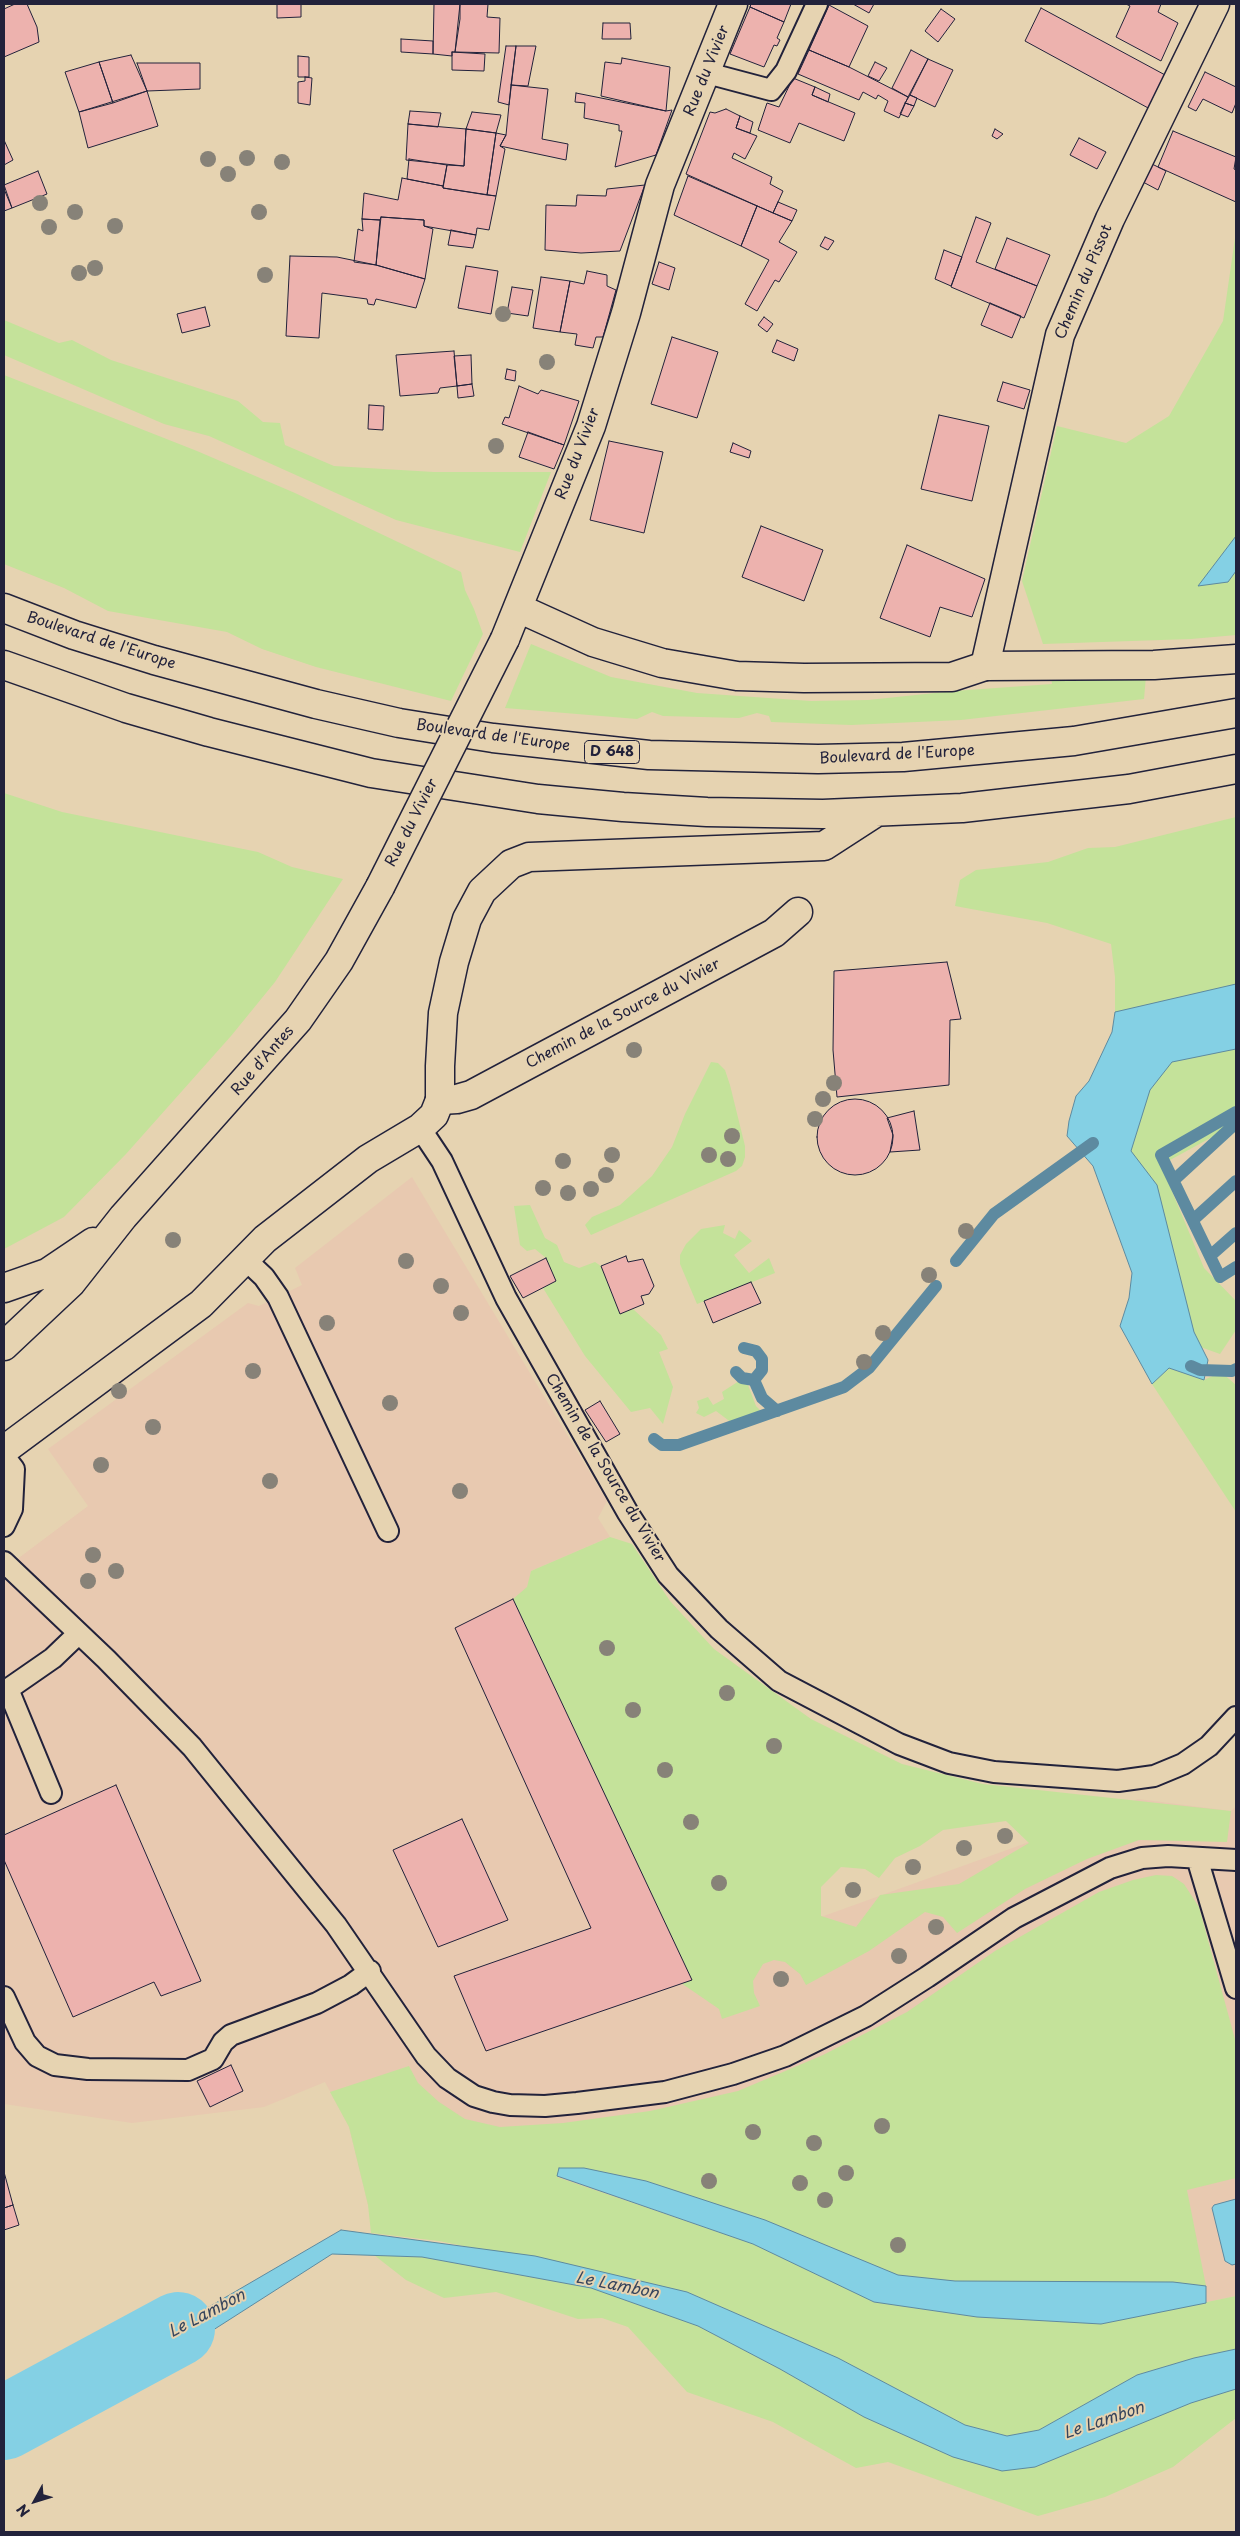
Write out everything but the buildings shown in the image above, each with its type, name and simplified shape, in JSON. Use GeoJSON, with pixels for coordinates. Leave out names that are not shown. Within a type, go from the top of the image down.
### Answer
{"type":"FeatureCollection","features":[{"type":"Feature","properties":{"kind":"main road","name":"Rue du Vivier"},"geometry":{"type":"LineString","coordinates":[[380,887],[505,639],[591,426],[626,313],[660,186],[707,73],[733,4]]}},
{"type":"Feature","properties":{"kind":"main road","name":"Chemin du Pissot"},"geometry":{"type":"LineString","coordinates":[[985,666],[1060,335],[1110,219],[1214,4]]}},
{"type":"Feature","properties":{"kind":"main road","name":"Boulevard de l'Europe"},"geometry":{"type":"LineString","coordinates":[[4,608],[74,635],[154,660],[316,704],[399,723],[493,738],[649,755],[818,759],[903,758],[1074,741],[1236,712]]}},
{"type":"Feature","properties":{"kind":"main road"},"geometry":{"type":"LineString","coordinates":[[518,608],[593,642],[653,660],[738,676],[804,678],[952,677],[985,666],[1154,665],[1236,659]]}},
{"type":"Feature","properties":{"kind":"main road"},"geometry":{"type":"LineString","coordinates":[[4,665],[126,708],[209,732],[371,773],[538,799],[707,812],[876,813],[1046,800],[1129,789],[1236,769]]}},
{"type":"Feature","properties":{"kind":"main road"},"geometry":{"type":"LineString","coordinates":[[4,1450],[201,1304],[246,1260],[265,1238],[368,1160],[420,1128],[434,1115],[440,1100],[440,1066],[444,1013],[454,962],[468,918],[482,891],[511,864],[529,856],[824,846],[876,813]]}},
{"type":"Feature","properties":{"kind":"main road","name":"Rue d'Antes"},"geometry":{"type":"LineString","coordinates":[[4,1346],[71,1283],[123,1217],[298,1020],[339,961],[380,887]]}},
{"type":"Feature","properties":{"kind":"main road","name":"Chemin de la Source du Vivier"},"geometry":{"type":"LineString","coordinates":[[440,1100],[457,1099],[471,1095],[774,933],[798,912]]}},
{"type":"Feature","properties":{"kind":"main road","name":"Rue d'Antes"},"geometry":{"type":"LineString","coordinates":[[4,1288],[47,1273],[76,1255],[123,1217]]}},
{"type":"Feature","properties":{"kind":"lane"},"geometry":{"type":"LineString","coordinates":[[707,73],[771,90],[786,71],[817,4]]}},
{"type":"Feature","properties":{"kind":"lane","name":"Chemin de la Source du Vivier"},"geometry":{"type":"LineString","coordinates":[[420,1128],[442,1161],[506,1298],[628,1513],[668,1575],[720,1629],[779,1681],[899,1744],[949,1764],[1003,1773],[1118,1781],[1154,1776],[1183,1764],[1202,1750],[1236,1717]]}},
{"type":"Feature","properties":{"kind":"lane"},"geometry":{"type":"LineString","coordinates":[[246,1260],[264,1277],[278,1297],[388,1531]]}},
{"type":"Feature","properties":{"kind":"lane"},"geometry":{"type":"LineString","coordinates":[[4,1456],[14,1469],[12,1509],[4,1526]]}},
{"type":"Feature","properties":{"kind":"lane"},"geometry":{"type":"LineString","coordinates":[[4,1562],[192,1747],[336,1925],[370,1971],[426,2056],[446,2078],[474,2096],[510,2105],[545,2106],[665,2092],[751,2068],[784,2056],[820,2039],[896,1997],[1014,1918],[1110,1868],[1142,1858],[1168,1856],[1236,1860]]}},
{"type":"Feature","properties":{"kind":"lane"},"geometry":{"type":"LineString","coordinates":[[51,1793],[6,1691],[53,1658],[78,1634]]}},
{"type":"Feature","properties":{"kind":"lane"},"geometry":{"type":"LineString","coordinates":[[1197,1858],[1236,1988]]}},
{"type":"Feature","properties":{"kind":"lane"},"geometry":{"type":"LineString","coordinates":[[4,1997],[25,2042],[37,2056],[55,2065],[88,2069],[188,2070],[213,2059],[223,2042],[231,2035],[317,2003],[351,1985],[370,1971]]}},
{"type":"Feature","properties":{"kind":"shaded area"},"geometry":{"type":"Polygon","coordinates":[[[412,1177],[607,1501],[598,1518],[610,1537],[531,1571],[685,1966],[1029,1842],[1138,1799],[1231,1811],[1236,1806],[1236,2296],[1101,2324],[874,2302],[753,2244],[624,2198],[368,2205],[349,2127],[325,2082],[264,2107],[132,2123],[4,2104],[4,1569],[88,1506],[48,1449],[248,1303],[259,1306],[302,1285],[295,1268],[412,1177]]]}},
{"type":"Feature","properties":{"kind":"green space"},"geometry":{"type":"Polygon","coordinates":[[[1235,238],[1236,635],[1191,639],[1043,644],[1022,581],[1057,426],[1126,443],[1169,416],[1223,321],[1235,238]]]}},
{"type":"Feature","properties":{"kind":"green space"},"geometry":{"type":"Polygon","coordinates":[[[4,320],[59,343],[72,340],[111,360],[238,401],[263,422],[280,423],[285,445],[334,466],[434,472],[551,472],[520,552],[396,520],[209,436],[164,424],[4,355],[4,320]]]}},
{"type":"Feature","properties":{"kind":"green space"},"geometry":{"type":"Polygon","coordinates":[[[4,375],[197,451],[295,493],[461,572],[465,590],[483,634],[451,701],[316,667],[262,649],[227,632],[108,611],[64,588],[4,564],[4,375]]]}},
{"type":"Feature","properties":{"kind":"green space"},"geometry":{"type":"Polygon","coordinates":[[[531,644],[611,677],[697,693],[811,701],[868,700],[954,691],[1052,684],[1051,677],[1146,676],[1144,699],[961,720],[851,725],[771,722],[769,716],[757,713],[739,718],[663,716],[652,712],[637,719],[505,708],[531,644]]]}},
{"type":"Feature","properties":{"kind":"green space"},"geometry":{"type":"Polygon","coordinates":[[[4,793],[62,812],[258,852],[292,867],[343,879],[275,982],[231,1036],[126,1154],[64,1217],[4,1249],[4,793]]]}},
{"type":"Feature","properties":{"kind":"green space"},"geometry":{"type":"Polygon","coordinates":[[[1236,817],[1236,1124],[1161,1165],[1204,1268],[1236,1301],[1236,1330],[1220,1354],[1156,1331],[1125,1201],[1138,1040],[1115,1012],[1115,977],[1111,944],[1047,923],[955,906],[960,880],[976,870],[1048,862],[1088,848],[1115,847],[1236,817]]]}},
{"type":"Feature","properties":{"kind":"green space"},"geometry":{"type":"Polygon","coordinates":[[[711,1062],[718,1063],[725,1070],[730,1085],[745,1146],[745,1157],[742,1166],[736,1171],[591,1235],[585,1225],[592,1217],[620,1205],[652,1176],[672,1147],[685,1114],[711,1062]]]}},
{"type":"Feature","properties":{"kind":"green space"},"geometry":{"type":"Polygon","coordinates":[[[530,1205],[545,1238],[557,1245],[564,1262],[579,1268],[595,1262],[601,1266],[620,1314],[633,1309],[661,1335],[668,1349],[659,1352],[673,1387],[663,1424],[650,1408],[631,1412],[585,1356],[543,1288],[556,1281],[546,1258],[535,1249],[527,1251],[520,1245],[514,1206],[530,1205]]]}},
{"type":"Feature","properties":{"kind":"green space"},"geometry":{"type":"Polygon","coordinates":[[[725,1225],[723,1233],[735,1239],[739,1230],[752,1241],[734,1255],[749,1273],[769,1258],[775,1273],[697,1304],[680,1264],[680,1255],[686,1244],[701,1229],[725,1225]]]}},
{"type":"Feature","properties":{"kind":"green space"},"geometry":{"type":"Polygon","coordinates":[[[1169,1368],[1204,1380],[1221,1372],[1236,1385],[1236,1512],[1152,1384],[1169,1368]]]}},
{"type":"Feature","properties":{"kind":"green space"},"geometry":{"type":"Polygon","coordinates":[[[739,1381],[748,1385],[756,1406],[763,1413],[732,1423],[716,1411],[704,1417],[696,1413],[699,1408],[697,1401],[708,1397],[713,1405],[724,1399],[722,1392],[739,1381]]]}},
{"type":"Feature","properties":{"kind":"green space"},"geometry":{"type":"Polygon","coordinates":[[[610,1537],[632,1544],[670,1601],[714,1649],[811,1719],[902,1764],[983,1784],[1231,1811],[1227,1842],[1139,1840],[1087,1859],[1025,1889],[957,1933],[943,1917],[925,1912],[869,1951],[806,1985],[800,1974],[785,1962],[774,1960],[763,1964],[753,1981],[754,1993],[760,2006],[722,2019],[719,2009],[681,1983],[685,1966],[513,1599],[527,1587],[531,1571],[610,1537]],[[1006,1821],[943,1830],[920,1846],[895,1858],[879,1878],[865,1869],[841,1867],[821,1887],[821,1916],[856,1927],[880,1895],[959,1884],[1029,1843],[1006,1821]]]}},
{"type":"Feature","properties":{"kind":"green space"},"geometry":{"type":"Polygon","coordinates":[[[1156,1875],[1172,1876],[1184,1884],[1199,1907],[1236,2043],[1236,2178],[1187,2190],[1206,2286],[1173,2282],[955,2281],[898,2275],[765,2220],[646,2181],[584,2168],[557,2177],[753,2244],[874,2302],[977,2317],[1101,2324],[1236,2296],[1236,2349],[1194,2358],[1137,2375],[1039,2430],[1007,2436],[965,2425],[838,2358],[687,2292],[439,2241],[371,2233],[368,2205],[349,2127],[330,2092],[409,2066],[418,2083],[439,2102],[465,2119],[500,2127],[563,2123],[650,2111],[738,2091],[823,2055],[907,2012],[995,1951],[1099,1892],[1133,1880],[1156,1875]]]}},
{"type":"Feature","properties":{"kind":"green space"},"geometry":{"type":"Polygon","coordinates":[[[374,2255],[422,2257],[591,2288],[698,2326],[780,2369],[864,2417],[953,2457],[1080,2447],[1191,2403],[1236,2389],[1236,2418],[1173,2467],[1105,2497],[1038,2516],[888,2462],[856,2468],[773,2422],[687,2392],[628,2327],[602,2318],[578,2319],[496,2292],[444,2298],[406,2280],[374,2255]]]}},
{"type":"Feature","properties":{"kind":"water"},"geometry":{"type":"Polygon","coordinates":[[[1236,536],[1236,571],[1228,582],[1198,586],[1236,536]]]}},
{"type":"Feature","properties":{"kind":"water"},"geometry":{"type":"Polygon","coordinates":[[[1236,984],[1236,1049],[1172,1062],[1150,1090],[1131,1151],[1157,1185],[1194,1332],[1208,1360],[1204,1380],[1169,1368],[1152,1384],[1120,1326],[1129,1298],[1132,1273],[1093,1166],[1067,1136],[1069,1121],[1076,1096],[1089,1081],[1112,1032],[1115,1012],[1236,984]]]}},
{"type":"Feature","properties":{"kind":"water"},"geometry":{"type":"Polygon","coordinates":[[[559,2168],[584,2168],[646,2181],[765,2220],[898,2275],[955,2281],[1173,2282],[1206,2286],[1206,2303],[1101,2324],[977,2317],[874,2302],[753,2244],[557,2176],[559,2168]]]}},
{"type":"Feature","properties":{"kind":"water"},"geometry":{"type":"Polygon","coordinates":[[[1236,2199],[1236,2264],[1232,2265],[1225,2261],[1212,2208],[1214,2205],[1236,2199]]]}},
{"type":"Feature","properties":{"kind":"water"},"geometry":{"type":"Polygon","coordinates":[[[341,2230],[535,2256],[687,2292],[838,2358],[965,2425],[1007,2436],[1039,2430],[1137,2375],[1194,2358],[1236,2349],[1236,2389],[1191,2403],[1035,2467],[1002,2471],[953,2457],[864,2417],[780,2369],[698,2326],[591,2288],[422,2257],[332,2254],[85,2412],[4,2449],[4,2418],[56,2396],[341,2230]]]}},
{"type":"Feature","properties":{"kind":"waterway"},"geometry":{"type":"LineString","coordinates":[[1236,1112],[1161,1155],[1220,1277],[1236,1267]]}},
{"type":"Feature","properties":{"kind":"waterway"},"geometry":{"type":"LineString","coordinates":[[1174,1180],[1236,1123]]}},
{"type":"Feature","properties":{"kind":"waterway"},"geometry":{"type":"LineString","coordinates":[[956,1261],[994,1214],[1093,1143]]}},
{"type":"Feature","properties":{"kind":"waterway"},"geometry":{"type":"LineString","coordinates":[[1193,1220],[1236,1181]]}},
{"type":"Feature","properties":{"kind":"waterway"},"geometry":{"type":"LineString","coordinates":[[1210,1256],[1236,1233]]}},
{"type":"Feature","properties":{"kind":"waterway"},"geometry":{"type":"LineString","coordinates":[[654,1439],[662,1445],[679,1445],[844,1387],[869,1368],[936,1286]]}},
{"type":"Feature","properties":{"kind":"waterway"},"geometry":{"type":"LineString","coordinates":[[744,1348],[756,1351],[762,1359],[762,1370],[754,1380]]}},
{"type":"Feature","properties":{"kind":"waterway"},"geometry":{"type":"LineString","coordinates":[[1191,1366],[1200,1370],[1232,1371],[1236,1369]]}},
{"type":"Feature","properties":{"kind":"waterway"},"geometry":{"type":"LineString","coordinates":[[736,1372],[742,1378],[754,1380],[762,1398],[777,1411]]}},
{"type":"Feature","properties":{"kind":"waterway","name":"Le Lambon"},"geometry":{"type":"LineString","coordinates":[[4,2423],[178,2329]]}}]}
